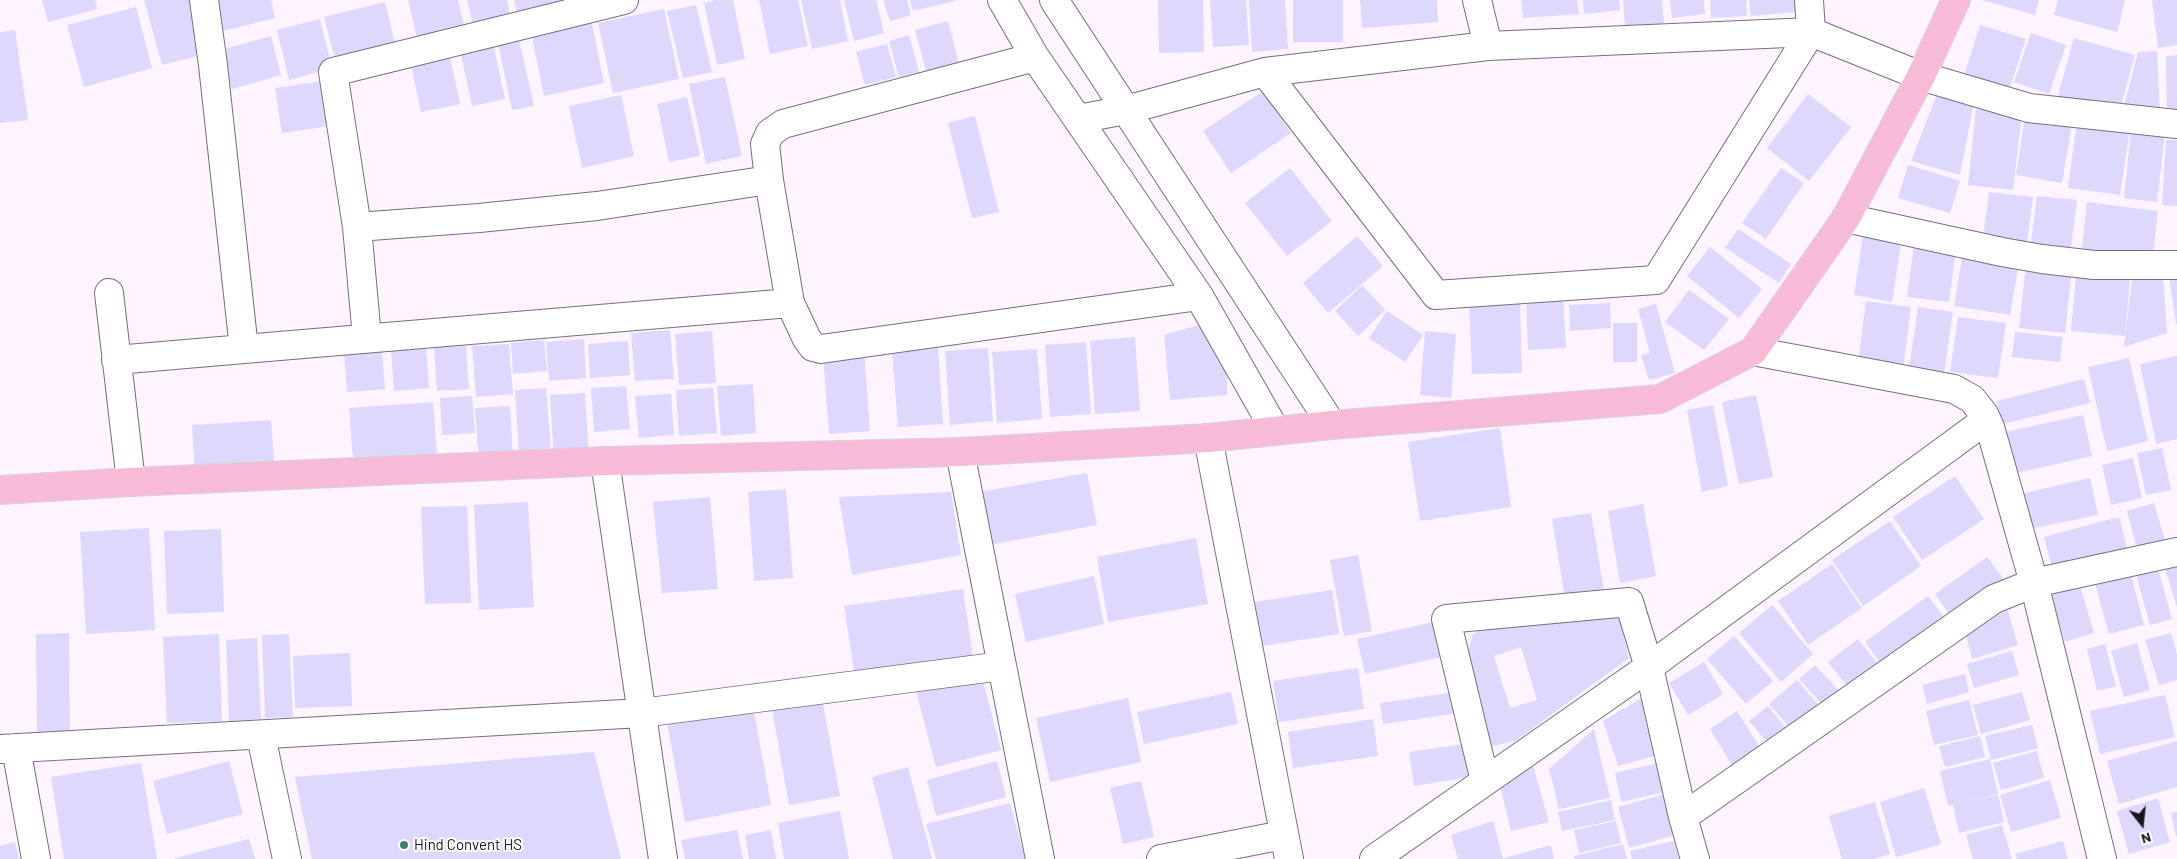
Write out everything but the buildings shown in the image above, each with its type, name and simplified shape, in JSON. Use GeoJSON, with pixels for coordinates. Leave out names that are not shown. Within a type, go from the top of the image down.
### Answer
{"type":"FeatureCollection","features":[{"type":"Feature","properties":{"kind":"main road"},"geometry":{"type":"LineString","coordinates":[[0,490],[131,482],[605,461],[960,452],[1208,438],[1332,425],[1660,399],[1753,351],[1846,218],[1921,76],[1956,0]]}},
{"type":"Feature","properties":{"kind":"street"},"geometry":{"type":"LineString","coordinates":[[204,0],[214,74],[244,349]]}},
{"type":"Feature","properties":{"kind":"street"},"geometry":{"type":"LineString","coordinates":[[368,338],[357,227],[333,72],[624,0]]}},
{"type":"Feature","properties":{"kind":"street"},"geometry":{"type":"LineString","coordinates":[[1002,0],[1035,57],[1199,296],[1275,430]]}},
{"type":"Feature","properties":{"kind":"street"},"geometry":{"type":"LineString","coordinates":[[1054,0],[1332,425]]}},
{"type":"Feature","properties":{"kind":"street"},"geometry":{"type":"LineString","coordinates":[[1477,0],[1488,46]]}},
{"type":"Feature","properties":{"kind":"street"},"geometry":{"type":"LineString","coordinates":[[1265,72],[1436,295],[1656,280],[1810,32],[1809,0]]}},
{"type":"Feature","properties":{"kind":"street"},"geometry":{"type":"LineString","coordinates":[[1078,119],[1126,110],[1265,72],[1488,46],[1810,32],[1921,76],[2028,108],[2177,124]]}},
{"type":"Feature","properties":{"kind":"street"},"geometry":{"type":"LineString","coordinates":[[1035,57],[782,124],[770,133],[764,144],[790,303],[807,339],[813,347],[821,349],[1199,296]]}},
{"type":"Feature","properties":{"kind":"street"},"geometry":{"type":"LineString","coordinates":[[357,227],[479,218],[597,206],[769,180]]}},
{"type":"Feature","properties":{"kind":"street"},"geometry":{"type":"LineString","coordinates":[[1846,218],[2042,259],[2094,265],[2177,265]]}},
{"type":"Feature","properties":{"kind":"street"},"geometry":{"type":"LineString","coordinates":[[109,293],[131,482]]}},
{"type":"Feature","properties":{"kind":"street"},"geometry":{"type":"LineString","coordinates":[[116,360],[790,303]]}},
{"type":"Feature","properties":{"kind":"street"},"geometry":{"type":"LineString","coordinates":[[1753,351],[1954,389],[1972,399],[1984,414],[1990,427],[2034,582],[2102,859]]}},
{"type":"Feature","properties":{"kind":"street"},"geometry":{"type":"LineString","coordinates":[[1374,859],[1649,667],[1986,420]]}},
{"type":"Feature","properties":{"kind":"street"},"geometry":{"type":"LineString","coordinates":[[1161,859],[1286,847],[1208,438]]}},
{"type":"Feature","properties":{"kind":"street"},"geometry":{"type":"LineString","coordinates":[[960,452],[1040,859]]}},
{"type":"Feature","properties":{"kind":"street"},"geometry":{"type":"LineString","coordinates":[[605,461],[663,859]]}},
{"type":"Feature","properties":{"kind":"street"},"geometry":{"type":"LineString","coordinates":[[1683,817],[1994,599],[2034,582],[2177,552]]}},
{"type":"Feature","properties":{"kind":"street"},"geometry":{"type":"LineString","coordinates":[[1485,781],[1446,619],[1630,602],[1649,667],[1683,817],[1695,859]]}},
{"type":"Feature","properties":{"kind":"street"},"geometry":{"type":"LineString","coordinates":[[36,859],[8,748],[262,736],[642,713],[1002,666]]}},
{"type":"Feature","properties":{"kind":"street"},"geometry":{"type":"LineString","coordinates":[[262,736],[287,859]]}},
{"type":"Feature","properties":{"kind":"place","name":"Hind Convent HS"},"geometry":{"type":"Point","coordinates":[404,845]}}]}
